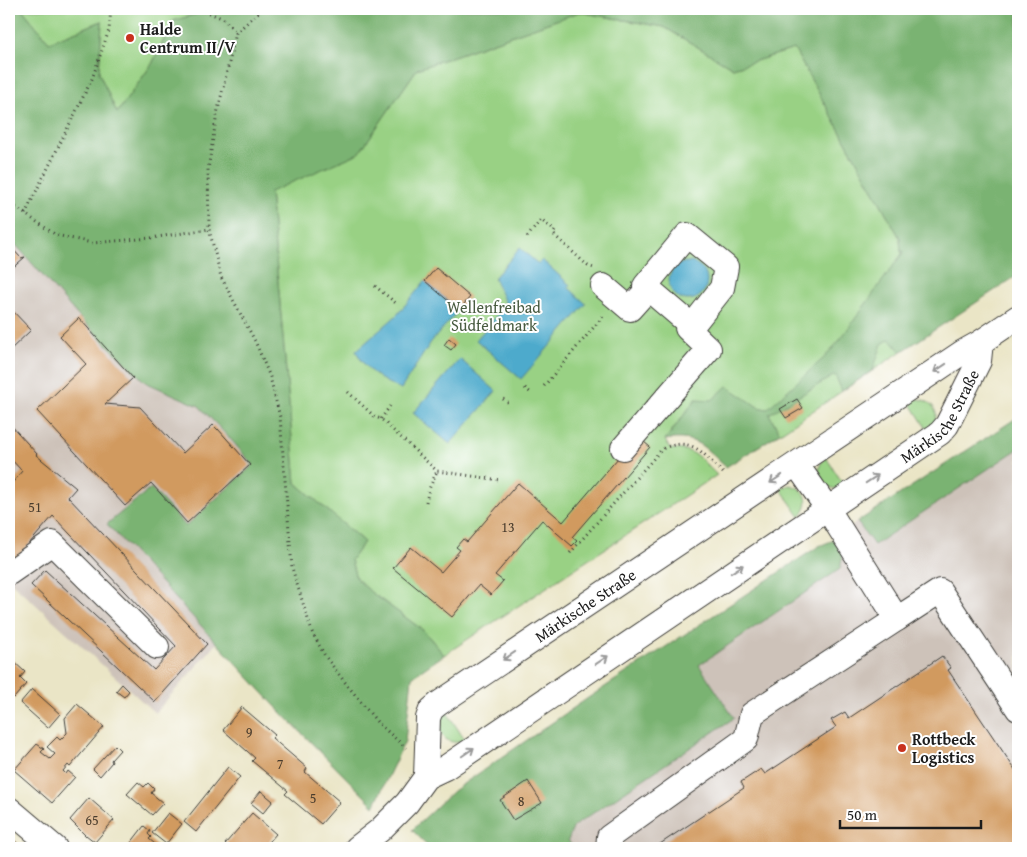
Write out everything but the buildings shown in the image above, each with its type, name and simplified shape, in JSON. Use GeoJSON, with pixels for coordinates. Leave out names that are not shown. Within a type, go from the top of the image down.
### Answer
{"type":"FeatureCollection","features":[{"type":"Feature","properties":{"kind":"street"},"geometry":{"type":"LineString","coordinates":[[687,235],[726,267],[722,288],[692,326],[689,324],[645,286],[687,235]]}},
{"type":"Feature","properties":{"kind":"street"},"geometry":{"type":"LineString","coordinates":[[605,284],[630,309],[648,289]]}},
{"type":"Feature","properties":{"kind":"street","name":"Märkische Straße"},"geometry":{"type":"LineString","coordinates":[[426,777],[428,718],[438,704],[1018,317]]}},
{"type":"Feature","properties":{"kind":"street"},"geometry":{"type":"LineString","coordinates":[[623,448],[709,349],[687,328],[689,324]]}},
{"type":"Feature","properties":{"kind":"street","name":"Märkische Straße"},"geometry":{"type":"LineString","coordinates":[[357,848],[380,830],[407,803],[426,777],[445,768],[940,433],[947,425],[979,360],[981,342]]}},
{"type":"Feature","properties":{"kind":"street"},"geometry":{"type":"LineString","coordinates":[[797,465],[827,508],[897,619]]}},
{"type":"Feature","properties":{"kind":"street"},"geometry":{"type":"LineString","coordinates":[[9,573],[52,544],[158,647]]}},
{"type":"Feature","properties":{"kind":"street"},"geometry":{"type":"LineString","coordinates":[[608,848],[609,837],[746,739],[752,714],[940,591],[1018,709]]}},
{"type":"Feature","properties":{"kind":"street"},"geometry":{"type":"LineString","coordinates":[[9,809],[56,848]]}},
{"type":"Feature","properties":{"kind":"path"},"geometry":{"type":"LineString","coordinates":[[25,214],[92,79],[109,30],[111,9]]}},
{"type":"Feature","properties":{"kind":"path"},"geometry":{"type":"LineString","coordinates":[[200,9],[224,19],[236,33]]}},
{"type":"Feature","properties":{"kind":"path"},"geometry":{"type":"LineString","coordinates":[[262,9],[236,33],[217,114],[208,169],[209,230],[221,277],[255,341],[270,377],[280,417],[292,568],[312,632],[325,656],[376,722],[406,748],[426,750]]}},
{"type":"Feature","properties":{"kind":"path"},"geometry":{"type":"LineString","coordinates":[[9,200],[14,207],[56,235],[92,243],[151,238],[209,230]]}},
{"type":"Feature","properties":{"kind":"path"},"geometry":{"type":"LineString","coordinates":[[527,237],[541,220],[555,231],[552,234],[605,284],[544,386]]}},
{"type":"Feature","properties":{"kind":"path"},"geometry":{"type":"LineString","coordinates":[[375,286],[397,304]]}},
{"type":"Feature","properties":{"kind":"path"},"geometry":{"type":"LineString","coordinates":[[525,388],[531,393]]}},
{"type":"Feature","properties":{"kind":"path"},"geometry":{"type":"LineString","coordinates":[[348,392],[375,417],[381,418],[437,471],[500,480]]}},
{"type":"Feature","properties":{"kind":"path"},"geometry":{"type":"LineString","coordinates":[[503,399],[509,404]]}},
{"type":"Feature","properties":{"kind":"path"},"geometry":{"type":"LineString","coordinates":[[381,418],[390,406]]}},
{"type":"Feature","properties":{"kind":"path"},"geometry":{"type":"LineString","coordinates":[[570,553],[662,449],[672,444],[686,443],[698,450],[724,474]]}},
{"type":"Feature","properties":{"kind":"path"},"geometry":{"type":"LineString","coordinates":[[426,502],[429,489],[437,471]]}},
{"type":"Feature","properties":{"kind":"shaded area"},"geometry":{"type":"Polygon","coordinates":[[[9,237],[79,317],[145,382],[199,406],[253,465],[186,527],[107,523],[217,643],[155,713],[11,582],[9,584],[9,237]]]}},
{"type":"Feature","properties":{"kind":"shaded area"},"geometry":{"type":"Polygon","coordinates":[[[1018,449],[1018,848],[573,848],[568,840],[574,826],[734,718],[699,665],[840,569],[834,540],[857,522],[874,545],[1018,449]]]}},
{"type":"Feature","properties":{"kind":"green space"},"geometry":{"type":"Polygon","coordinates":[[[9,9],[22,9],[49,42],[102,21],[99,73],[117,113],[152,64],[173,21],[213,9],[1018,9],[1018,275],[901,352],[890,339],[882,344],[873,370],[842,391],[835,375],[769,414],[780,433],[726,467],[705,448],[693,441],[685,439],[665,440],[696,399],[712,400],[727,386],[758,407],[767,409],[824,358],[839,341],[904,251],[901,252],[900,238],[794,49],[733,68],[664,27],[579,12],[417,69],[359,153],[270,192],[296,483],[364,542],[351,560],[356,578],[372,593],[424,631],[444,655],[412,677],[405,741],[374,806],[277,708],[107,524],[151,488],[186,526],[253,465],[199,406],[145,382],[79,317],[9,237],[9,9]]]}},
{"type":"Feature","properties":{"kind":"green space"},"geometry":{"type":"Polygon","coordinates":[[[22,9],[213,9],[173,21],[152,64],[117,113],[99,73],[102,21],[49,42],[22,9]]]}},
{"type":"Feature","properties":{"kind":"green space","name":"Wellenfreibad Südfeldmark"},"geometry":{"type":"Polygon","coordinates":[[[579,12],[664,27],[733,68],[794,49],[900,238],[901,252],[905,250],[945,322],[780,433],[769,414],[696,399],[665,440],[670,449],[692,452],[717,475],[444,655],[424,631],[372,593],[356,578],[351,560],[364,542],[296,483],[270,191],[359,153],[417,69],[579,12]]]}},
{"type":"Feature","properties":{"kind":"green space"},"geometry":{"type":"Polygon","coordinates":[[[914,399],[923,400],[931,404],[936,411],[934,421],[928,431],[909,401],[914,399]]]}},
{"type":"Feature","properties":{"kind":"green space"},"geometry":{"type":"Polygon","coordinates":[[[1018,417],[1018,449],[874,545],[857,522],[1018,417]]]}},
{"type":"Feature","properties":{"kind":"green space"},"geometry":{"type":"Polygon","coordinates":[[[826,457],[845,487],[831,488],[822,481],[819,469],[826,457]]]}},
{"type":"Feature","properties":{"kind":"green space"},"geometry":{"type":"Polygon","coordinates":[[[790,485],[801,490],[806,498],[806,508],[800,517],[780,488],[790,485]]]}},
{"type":"Feature","properties":{"kind":"green space"},"geometry":{"type":"Polygon","coordinates":[[[834,540],[843,555],[840,569],[699,665],[734,718],[574,826],[568,840],[573,848],[430,848],[412,830],[453,791],[588,698],[819,546],[834,540]]]}},
{"type":"Feature","properties":{"kind":"green space"},"geometry":{"type":"Polygon","coordinates":[[[446,711],[465,740],[451,742],[442,734],[439,729],[439,723],[446,711]]]}},
{"type":"Feature","properties":{"kind":"water"},"geometry":{"type":"Polygon","coordinates":[[[520,248],[538,264],[542,260],[570,285],[568,287],[586,304],[521,379],[476,340],[506,305],[494,278],[520,248]]]}},
{"type":"Feature","properties":{"kind":"water"},"geometry":{"type":"Polygon","coordinates":[[[688,262],[701,268],[707,281],[701,294],[688,300],[675,294],[669,281],[675,268],[688,262]]]}},
{"type":"Feature","properties":{"kind":"water"},"geometry":{"type":"Polygon","coordinates":[[[425,281],[459,310],[431,342],[401,389],[369,370],[356,351],[397,315],[425,281]]]}},
{"type":"Feature","properties":{"kind":"water"},"geometry":{"type":"Polygon","coordinates":[[[460,359],[496,391],[450,444],[413,413],[460,359]]]}},
{"type":"Feature","properties":{"kind":"place","name":"Halde Centrum II/V"},"geometry":{"type":"Point","coordinates":[130,38]}},
{"type":"Feature","properties":{"kind":"place","name":"Rottbeck Logistics"},"geometry":{"type":"Point","coordinates":[902,748]}}]}
